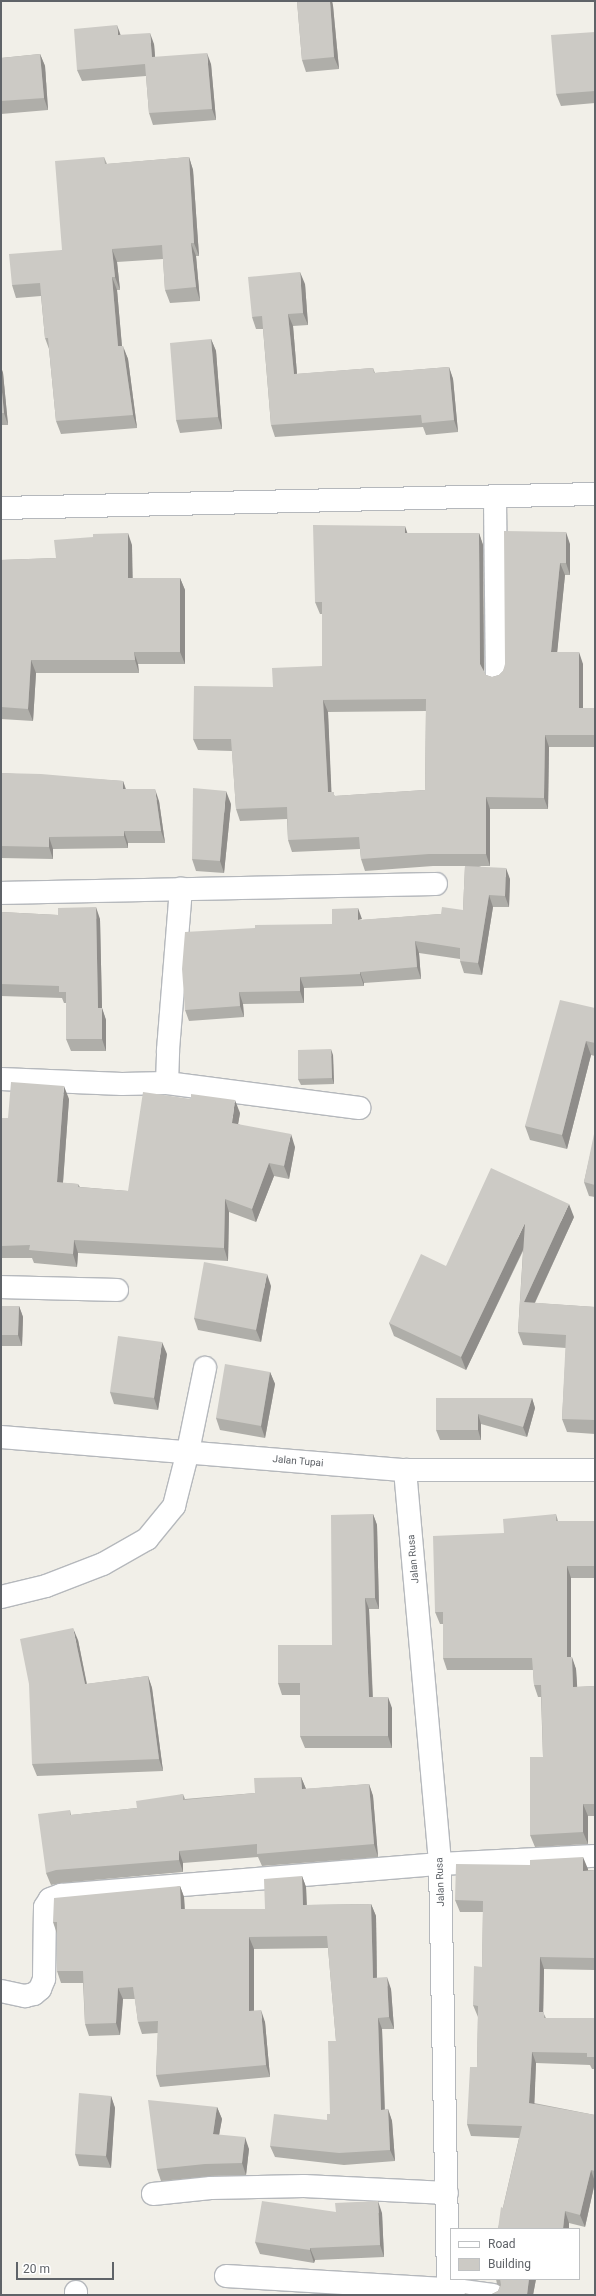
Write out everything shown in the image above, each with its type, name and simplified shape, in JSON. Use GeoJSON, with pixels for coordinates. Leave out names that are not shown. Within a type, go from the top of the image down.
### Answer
{"type":"FeatureCollection","features":[{"type":"Feature","properties":{"kind":"street"},"geometry":{"type":"LineString","coordinates":[[1,508],[495,498],[595,494]]}},
{"type":"Feature","properties":{"kind":"street"},"geometry":{"type":"LineString","coordinates":[[495,498],[497,676]]}},
{"type":"Feature","properties":{"kind":"street"},"geometry":{"type":"LineString","coordinates":[[1,893],[181,888],[436,884]]}},
{"type":"Feature","properties":{"kind":"street"},"geometry":{"type":"LineString","coordinates":[[167,1083],[168,1050],[181,888]]}},
{"type":"Feature","properties":{"kind":"street"},"geometry":{"type":"LineString","coordinates":[[1,1079],[122,1084],[167,1083],[359,1108]]}},
{"type":"Feature","properties":{"kind":"street"},"geometry":{"type":"LineString","coordinates":[[1,1287],[117,1290]]}},
{"type":"Feature","properties":{"kind":"street"},"geometry":{"type":"LineString","coordinates":[[1,1597],[46,1586],[96,1566],[147,1539],[174,1506],[188,1451],[205,1368]]}},
{"type":"Feature","properties":{"kind":"street","name":"Jalan Tupai"},"geometry":{"type":"LineString","coordinates":[[1,1437],[188,1451],[406,1470],[595,1470]]}},
{"type":"Feature","properties":{"kind":"street","name":"Jalan Rusa"},"geometry":{"type":"LineString","coordinates":[[406,1470],[440,1864],[448,2292]]}},
{"type":"Feature","properties":{"kind":"street"},"geometry":{"type":"LineString","coordinates":[[1,1991],[25,1996],[34,1994],[40,1989],[44,1979],[45,1907],[50,1899],[55,1897],[440,1864],[595,1856]]}},
{"type":"Feature","properties":{"kind":"street"},"geometry":{"type":"LineString","coordinates":[[153,2194],[211,2188],[304,2186],[447,2193]]}},
{"type":"Feature","properties":{"kind":"street"},"geometry":{"type":"LineString","coordinates":[[226,2276],[493,2295]]}},
{"type":"Feature","properties":{"kind":"building"},"geometry":{"type":"Polygon","coordinates":[[[297,1],[330,1],[334,57],[302,60],[297,1]]]}},
{"type":"Feature","properties":{"kind":"building"},"geometry":{"type":"Polygon","coordinates":[[[117,25],[118,35],[150,33],[152,57],[207,53],[212,109],[149,113],[145,64],[77,70],[74,29],[117,25]]]}},
{"type":"Feature","properties":{"kind":"building"},"geometry":{"type":"Polygon","coordinates":[[[595,32],[595,91],[556,94],[551,35],[595,32]]]}},
{"type":"Feature","properties":{"kind":"building"},"geometry":{"type":"Polygon","coordinates":[[[40,54],[44,98],[1,101],[1,58],[40,54]]]}},
{"type":"Feature","properties":{"kind":"building"},"geometry":{"type":"Polygon","coordinates":[[[104,157],[105,164],[189,157],[194,243],[191,243],[196,287],[165,290],[162,245],[112,249],[115,277],[112,277],[118,346],[123,346],[133,415],[56,421],[48,338],[45,338],[40,283],[12,285],[9,254],[62,250],[55,161],[104,157]]]}},
{"type":"Feature","properties":{"kind":"building"},"geometry":{"type":"Polygon","coordinates":[[[300,272],[303,313],[288,314],[294,374],[373,368],[374,373],[449,367],[454,420],[422,423],[421,415],[271,425],[262,316],[252,317],[248,277],[300,272]]]}},
{"type":"Feature","properties":{"kind":"building"},"geometry":{"type":"Polygon","coordinates":[[[211,339],[218,417],[176,420],[170,343],[211,339]]]}},
{"type":"Feature","properties":{"kind":"building"},"geometry":{"type":"Polygon","coordinates":[[[1,382],[4,413],[1,413],[1,382]]]}},
{"type":"Feature","properties":{"kind":"building"},"geometry":{"type":"Polygon","coordinates":[[[313,525],[405,526],[405,533],[479,533],[480,664],[486,675],[492,677],[499,675],[503,671],[505,664],[504,531],[566,532],[566,563],[560,563],[551,652],[579,652],[579,708],[595,708],[595,735],[545,735],[544,798],[486,797],[486,854],[429,854],[361,859],[359,837],[288,840],[287,807],[236,809],[231,739],[193,739],[194,686],[273,687],[272,668],[322,666],[322,602],[315,602],[313,525]],[[426,699],[323,700],[328,792],[334,792],[334,796],[425,790],[426,699]]]}},
{"type":"Feature","properties":{"kind":"building"},"geometry":{"type":"Polygon","coordinates":[[[128,533],[128,578],[180,578],[180,652],[134,652],[135,660],[31,660],[28,709],[1,707],[1,560],[56,558],[54,540],[93,537],[93,534],[128,533]]]}},
{"type":"Feature","properties":{"kind":"building"},"geometry":{"type":"Polygon","coordinates":[[[1,773],[41,774],[123,781],[123,789],[155,789],[161,831],[124,831],[124,836],[49,837],[49,847],[1,846],[1,773]]]}},
{"type":"Feature","properties":{"kind":"building"},"geometry":{"type":"Polygon","coordinates":[[[193,788],[226,791],[220,861],[192,859],[193,788]]]}},
{"type":"Feature","properties":{"kind":"building"},"geometry":{"type":"Polygon","coordinates":[[[465,866],[506,868],[505,896],[489,895],[478,963],[460,961],[460,948],[415,941],[417,967],[360,972],[360,974],[300,977],[300,991],[239,992],[240,1006],[185,1010],[182,969],[185,932],[255,928],[255,925],[332,924],[332,909],[358,908],[358,920],[441,914],[442,907],[463,910],[465,866]]]}},
{"type":"Feature","properties":{"kind":"building"},"geometry":{"type":"Polygon","coordinates":[[[96,907],[98,1008],[102,1008],[102,1039],[66,1039],[66,992],[59,992],[59,986],[1,984],[1,912],[58,915],[58,908],[96,907]]]}},
{"type":"Feature","properties":{"kind":"building"},"geometry":{"type":"Polygon","coordinates":[[[560,1000],[595,1008],[595,1043],[586,1041],[562,1135],[525,1126],[560,1000]]]}},
{"type":"Feature","properties":{"kind":"building"},"geometry":{"type":"Polygon","coordinates":[[[331,1049],[332,1078],[298,1079],[298,1050],[331,1049]]]}},
{"type":"Feature","properties":{"kind":"building"},"geometry":{"type":"Polygon","coordinates":[[[11,1082],[64,1086],[57,1182],[78,1184],[78,1187],[128,1191],[143,1092],[191,1099],[191,1094],[235,1100],[232,1123],[291,1134],[284,1166],[269,1163],[252,1209],[225,1199],[224,1248],[74,1240],[73,1254],[29,1250],[30,1245],[1,1246],[1,1118],[8,1118],[11,1082]]]}},
{"type":"Feature","properties":{"kind":"building"},"geometry":{"type":"Polygon","coordinates":[[[595,1134],[595,1185],[584,1182],[595,1134]]]}},
{"type":"Feature","properties":{"kind":"building"},"geometry":{"type":"Polygon","coordinates":[[[491,1168],[569,1204],[524,1302],[595,1307],[595,1420],[562,1419],[566,1335],[518,1332],[525,1223],[461,1357],[389,1323],[421,1254],[446,1266],[491,1168]]]}},
{"type":"Feature","properties":{"kind":"building"},"geometry":{"type":"Polygon","coordinates":[[[204,1262],[267,1274],[256,1330],[194,1318],[204,1262]]]}},
{"type":"Feature","properties":{"kind":"building"},"geometry":{"type":"Polygon","coordinates":[[[1,1306],[19,1306],[18,1335],[1,1335],[1,1306]]]}},
{"type":"Feature","properties":{"kind":"building"},"geometry":{"type":"Polygon","coordinates":[[[118,1336],[162,1342],[154,1398],[110,1392],[118,1336]]]}},
{"type":"Feature","properties":{"kind":"building"},"geometry":{"type":"Polygon","coordinates":[[[225,1364],[270,1372],[261,1426],[216,1418],[225,1364]]]}},
{"type":"Feature","properties":{"kind":"building"},"geometry":{"type":"Polygon","coordinates":[[[436,1398],[532,1398],[523,1427],[478,1414],[478,1430],[436,1430],[436,1398]]]}},
{"type":"Feature","properties":{"kind":"building"},"geometry":{"type":"Polygon","coordinates":[[[373,1514],[375,1598],[365,1598],[369,1697],[388,1697],[388,1736],[300,1736],[300,1683],[278,1683],[278,1645],[332,1645],[331,1515],[373,1514]]]}},
{"type":"Feature","properties":{"kind":"building"},"geometry":{"type":"Polygon","coordinates":[[[556,1514],[556,1521],[595,1521],[595,1566],[567,1566],[567,1657],[572,1657],[573,1687],[595,1686],[595,1804],[583,1804],[583,1832],[530,1835],[530,1757],[543,1757],[541,1685],[534,1685],[532,1658],[443,1658],[443,1612],[435,1612],[433,1536],[504,1533],[503,1519],[556,1514]]]}},
{"type":"Feature","properties":{"kind":"building"},"geometry":{"type":"Polygon","coordinates":[[[73,1628],[85,1684],[148,1676],[159,1759],[32,1764],[29,1684],[20,1639],[73,1628]]]}},
{"type":"Feature","properties":{"kind":"building"},"geometry":{"type":"Polygon","coordinates":[[[301,1777],[302,1789],[369,1784],[374,1844],[257,1854],[257,1844],[179,1851],[179,1860],[56,1870],[46,1873],[38,1814],[70,1810],[70,1815],[137,1808],[136,1801],[183,1794],[183,1800],[255,1793],[254,1778],[301,1777]]]}},
{"type":"Feature","properties":{"kind":"building"},"geometry":{"type":"Polygon","coordinates":[[[583,1857],[583,1871],[595,1870],[595,1958],[540,1957],[539,2012],[544,2012],[544,2018],[595,2018],[595,2057],[587,2057],[587,2053],[532,2052],[529,2103],[595,2115],[595,2171],[591,2170],[580,2215],[565,2211],[563,2228],[498,2228],[501,2207],[503,2208],[522,2126],[467,2124],[470,2067],[477,2067],[478,2006],[473,2005],[474,1966],[482,1967],[483,1901],[455,1900],[456,1864],[530,1865],[530,1860],[583,1857]]]}},
{"type":"Feature","properties":{"kind":"building"},"geometry":{"type":"Polygon","coordinates":[[[302,1876],[303,1905],[371,1904],[373,1978],[387,1977],[389,2017],[378,2018],[381,2110],[388,2109],[390,2150],[339,2153],[270,2146],[274,2114],[327,2120],[327,2114],[330,2114],[328,2041],[336,2041],[327,1936],[249,1937],[249,2011],[261,2010],[266,2065],[156,2075],[158,2021],[138,2022],[133,1987],[118,1988],[116,2023],[85,2024],[83,1971],[57,1971],[57,1922],[53,1922],[54,1898],[180,1886],[181,1909],[265,1909],[264,1879],[302,1876]]]}},
{"type":"Feature","properties":{"kind":"building"},"geometry":{"type":"Polygon","coordinates":[[[79,2093],[111,2096],[106,2156],[75,2154],[79,2093]]]}},
{"type":"Feature","properties":{"kind":"building"},"geometry":{"type":"Polygon","coordinates":[[[148,2100],[217,2107],[213,2134],[245,2137],[242,2163],[205,2164],[157,2169],[148,2100]]]}},
{"type":"Feature","properties":{"kind":"building"},"geometry":{"type":"Polygon","coordinates":[[[262,2201],[336,2212],[335,2203],[378,2201],[380,2245],[310,2248],[310,2250],[255,2242],[262,2201]]]}},
{"type":"Feature","properties":{"kind":"building"},"geometry":{"type":"Polygon","coordinates":[[[500,2280],[529,2280],[527,2295],[490,2295],[498,2291],[501,2285],[500,2280]]]}}]}
